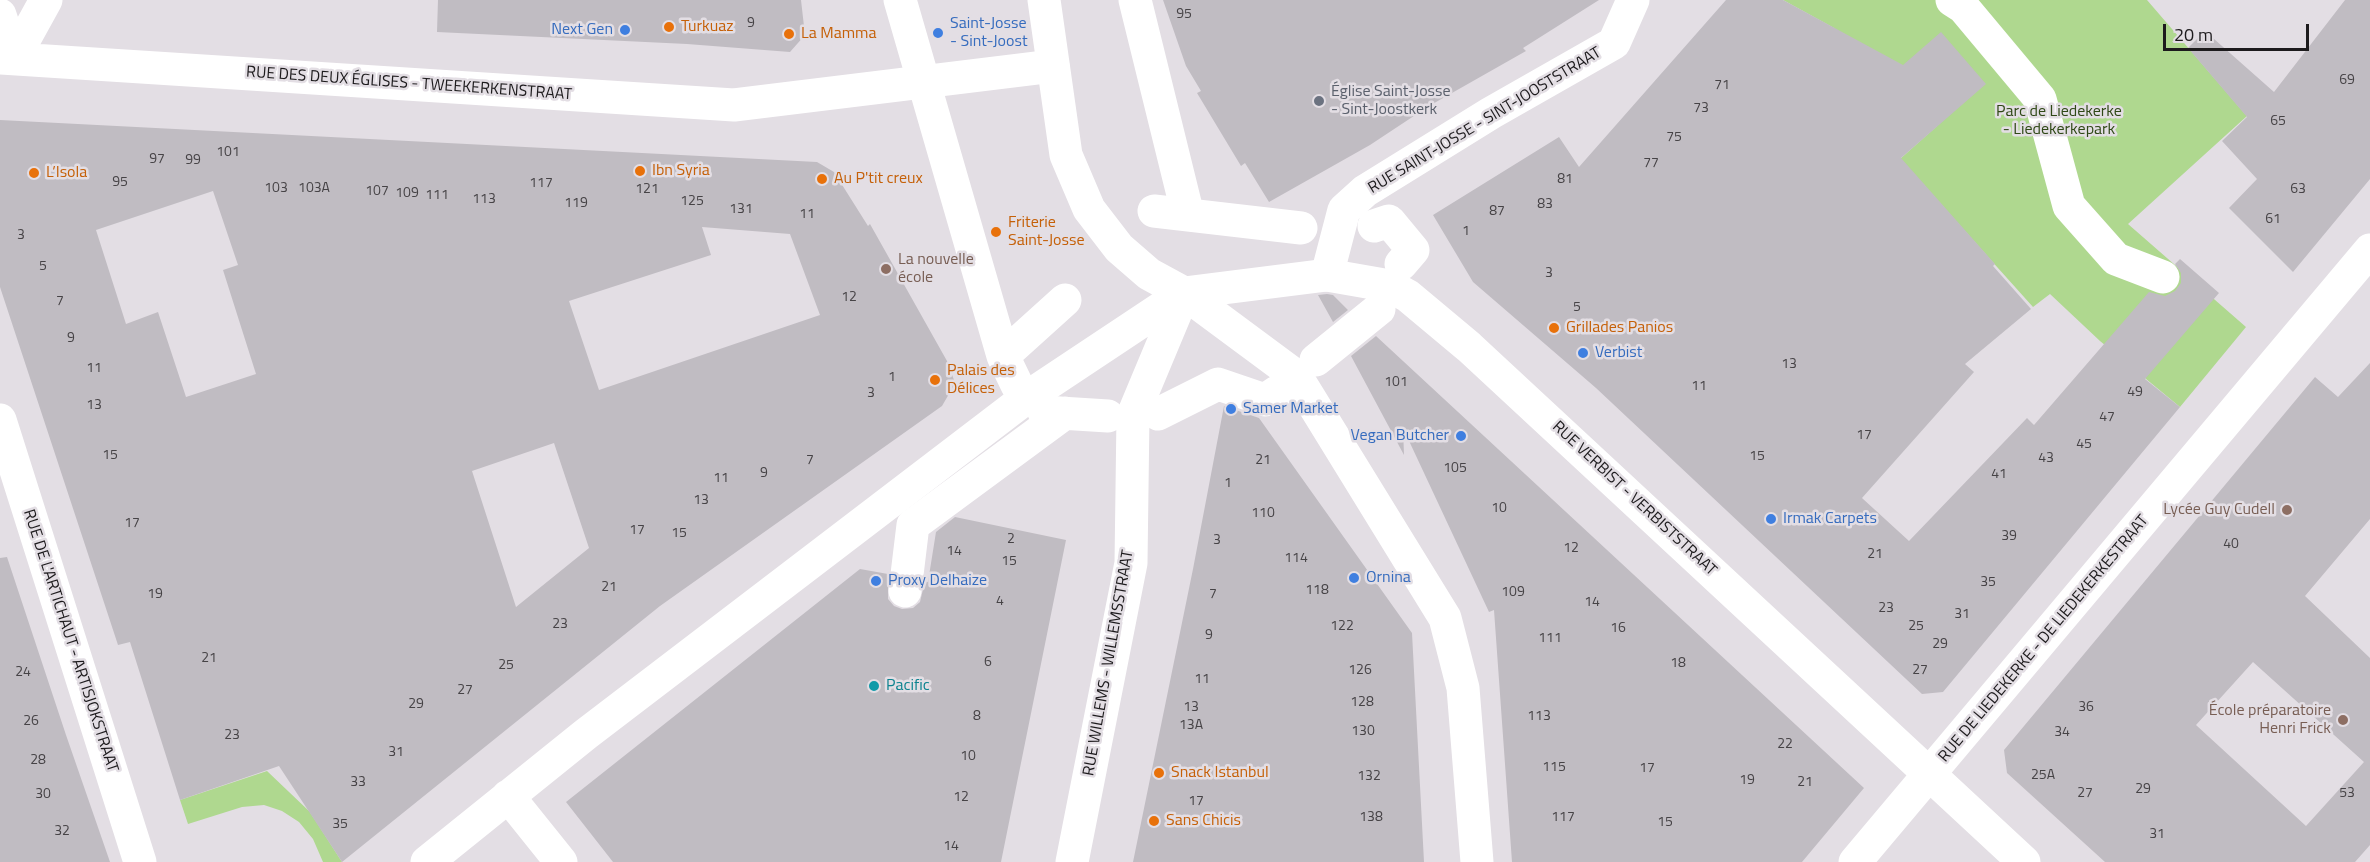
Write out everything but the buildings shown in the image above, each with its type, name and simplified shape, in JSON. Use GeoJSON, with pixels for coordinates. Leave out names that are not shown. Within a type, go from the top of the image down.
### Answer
{"type":"FeatureCollection","features":[{"type":"Feature","properties":{"kind":"street"},"geometry":{"type":"LineString","coordinates":[[7,58],[46,0]]}},
{"type":"Feature","properties":{"kind":"street"},"geometry":{"type":"LineString","coordinates":[[900,0],[1003,356],[1036,402],[1108,416]]}},
{"type":"Feature","properties":{"kind":"street"},"geometry":{"type":"LineString","coordinates":[[1044,0],[1066,155],[1089,209],[1119,248],[1149,274],[1184,293],[1296,376],[1445,618],[1463,688],[1477,862]]}},
{"type":"Feature","properties":{"kind":"street"},"geometry":{"type":"LineString","coordinates":[[1135,0],[1188,215]]}},
{"type":"Feature","properties":{"kind":"street","name":"RUE SAINT-JOSSE - SINT-JOOSTSTRAAT"},"geometry":{"type":"LineString","coordinates":[[1327,275],[1344,210],[1365,191],[1481,119],[1614,43],[1633,0]]}},
{"type":"Feature","properties":{"kind":"street"},"geometry":{"type":"LineString","coordinates":[[1952,0],[1963,7],[2040,99],[2069,206],[2116,259],[2163,277]]}},
{"type":"Feature","properties":{"kind":"street"},"geometry":{"type":"LineString","coordinates":[[0,15],[7,58]]}},
{"type":"Feature","properties":{"kind":"street","name":"RUE DES DEUX ÉGLISES - TWEEKERKENSTRAAT"},"geometry":{"type":"LineString","coordinates":[[7,58],[734,105],[1053,66]]}},
{"type":"Feature","properties":{"kind":"street"},"geometry":{"type":"LineString","coordinates":[[1154,211],[1301,228]]}},
{"type":"Feature","properties":{"kind":"street"},"geometry":{"type":"LineString","coordinates":[[1374,226],[1389,221],[1413,250],[1401,264]]}},
{"type":"Feature","properties":{"kind":"street","name":"RUE DE LIEDEKERKE - DE LIEDEKERKESTRAAT"},"geometry":{"type":"LineString","coordinates":[[1855,862],[2370,250]]}},
{"type":"Feature","properties":{"kind":"street","name":"RUE VERBIST - VERBISTSTRAAT"},"geometry":{"type":"LineString","coordinates":[[1184,293],[1327,275],[1390,286],[1431,313],[2024,862]]}},
{"type":"Feature","properties":{"kind":"street"},"geometry":{"type":"LineString","coordinates":[[427,862],[508,796],[1184,293]]}},
{"type":"Feature","properties":{"kind":"street","name":"RUE WILLEMS - WILLEMSSTRAAT"},"geometry":{"type":"LineString","coordinates":[[1072,862],[1131,563],[1133,415],[1184,293]]}},
{"type":"Feature","properties":{"kind":"street"},"geometry":{"type":"LineString","coordinates":[[1003,356],[1065,300]]}},
{"type":"Feature","properties":{"kind":"street"},"geometry":{"type":"LineString","coordinates":[[1316,360],[1378,309]]}},
{"type":"Feature","properties":{"kind":"street"},"geometry":{"type":"LineString","coordinates":[[1158,414],[1218,384],[1265,400],[1277,392]]}},
{"type":"Feature","properties":{"kind":"street"},"geometry":{"type":"LineString","coordinates":[[905,591],[913,525],[1036,402]]}},
{"type":"Feature","properties":{"kind":"street","name":"RUE DE L'ARTICHAUT - ARTISJOKSTRAAT"},"geometry":{"type":"LineString","coordinates":[[0,420],[140,862]]}},
{"type":"Feature","properties":{"kind":"street"},"geometry":{"type":"LineString","coordinates":[[508,796],[561,862]]}},
{"type":"Feature","properties":{"kind":"green space","name":"Parc de Liedekerke - Liedekerkepark"},"geometry":{"type":"Polygon","coordinates":[[[1783,0],[2147,0],[2247,116],[2128,224],[2246,327],[2180,407],[2100,341],[2050,294],[2033,307],[1900,159],[1937,126],[1922,107],[1834,28],[1783,0]]]}},
{"type":"Feature","properties":{"kind":"green space"},"geometry":{"type":"Polygon","coordinates":[[[267,771],[310,812],[342,862],[323,862],[313,839],[299,822],[282,811],[264,805],[242,807],[188,824],[180,800],[267,771]]]}},
{"type":"Feature","properties":{"kind":"place","name":"Turkuaz"},"geometry":{"type":"Point","coordinates":[669,27]}},
{"type":"Feature","properties":{"kind":"place","name":"Next Gen"},"geometry":{"type":"Point","coordinates":[625,30]}},
{"type":"Feature","properties":{"kind":"place","name":"Saint-Josse - Sint-Joost"},"geometry":{"type":"Point","coordinates":[938,33]}},
{"type":"Feature","properties":{"kind":"place","name":"La Mamma"},"geometry":{"type":"Point","coordinates":[789,34]}},
{"type":"Feature","properties":{"kind":"place","name":"Église Saint-Josse - Sint-Joostkerk"},"geometry":{"type":"Point","coordinates":[1319,101]}},
{"type":"Feature","properties":{"kind":"place","name":"Ibn Syria"},"geometry":{"type":"Point","coordinates":[640,171]}},
{"type":"Feature","properties":{"kind":"place","name":"L’Isola"},"geometry":{"type":"Point","coordinates":[34,173]}},
{"type":"Feature","properties":{"kind":"place","name":"Au P'tit creux"},"geometry":{"type":"Point","coordinates":[822,179]}},
{"type":"Feature","properties":{"kind":"place","name":"Friterie Saint-Josse"},"geometry":{"type":"Point","coordinates":[996,232]}},
{"type":"Feature","properties":{"kind":"place","name":"La nouvelle école"},"geometry":{"type":"Point","coordinates":[886,269]}},
{"type":"Feature","properties":{"kind":"place","name":"Grillades Panios"},"geometry":{"type":"Point","coordinates":[1554,328]}},
{"type":"Feature","properties":{"kind":"place","name":"Verbist"},"geometry":{"type":"Point","coordinates":[1583,353]}},
{"type":"Feature","properties":{"kind":"place","name":"Palais des Délices"},"geometry":{"type":"Point","coordinates":[935,380]}},
{"type":"Feature","properties":{"kind":"place","name":"Samer Market"},"geometry":{"type":"Point","coordinates":[1231,409]}},
{"type":"Feature","properties":{"kind":"place","name":"Vegan Butcher"},"geometry":{"type":"Point","coordinates":[1461,436]}},
{"type":"Feature","properties":{"kind":"place","name":"Lycée Guy Cudell"},"geometry":{"type":"Point","coordinates":[2287,510]}},
{"type":"Feature","properties":{"kind":"place","name":"Irmak Carpets"},"geometry":{"type":"Point","coordinates":[1771,519]}},
{"type":"Feature","properties":{"kind":"place","name":"Ornina"},"geometry":{"type":"Point","coordinates":[1354,578]}},
{"type":"Feature","properties":{"kind":"place","name":"Proxy Delhaize"},"geometry":{"type":"Point","coordinates":[876,581]}},
{"type":"Feature","properties":{"kind":"place","name":"Pacific"},"geometry":{"type":"Point","coordinates":[874,686]}},
{"type":"Feature","properties":{"kind":"place","name":"École préparatoire Henri Frick"},"geometry":{"type":"Point","coordinates":[2343,720]}},
{"type":"Feature","properties":{"kind":"place","name":"Snack Istanbul"},"geometry":{"type":"Point","coordinates":[1159,773]}},
{"type":"Feature","properties":{"kind":"place","name":"Sans Chicis"},"geometry":{"type":"Point","coordinates":[1154,821]}}]}
